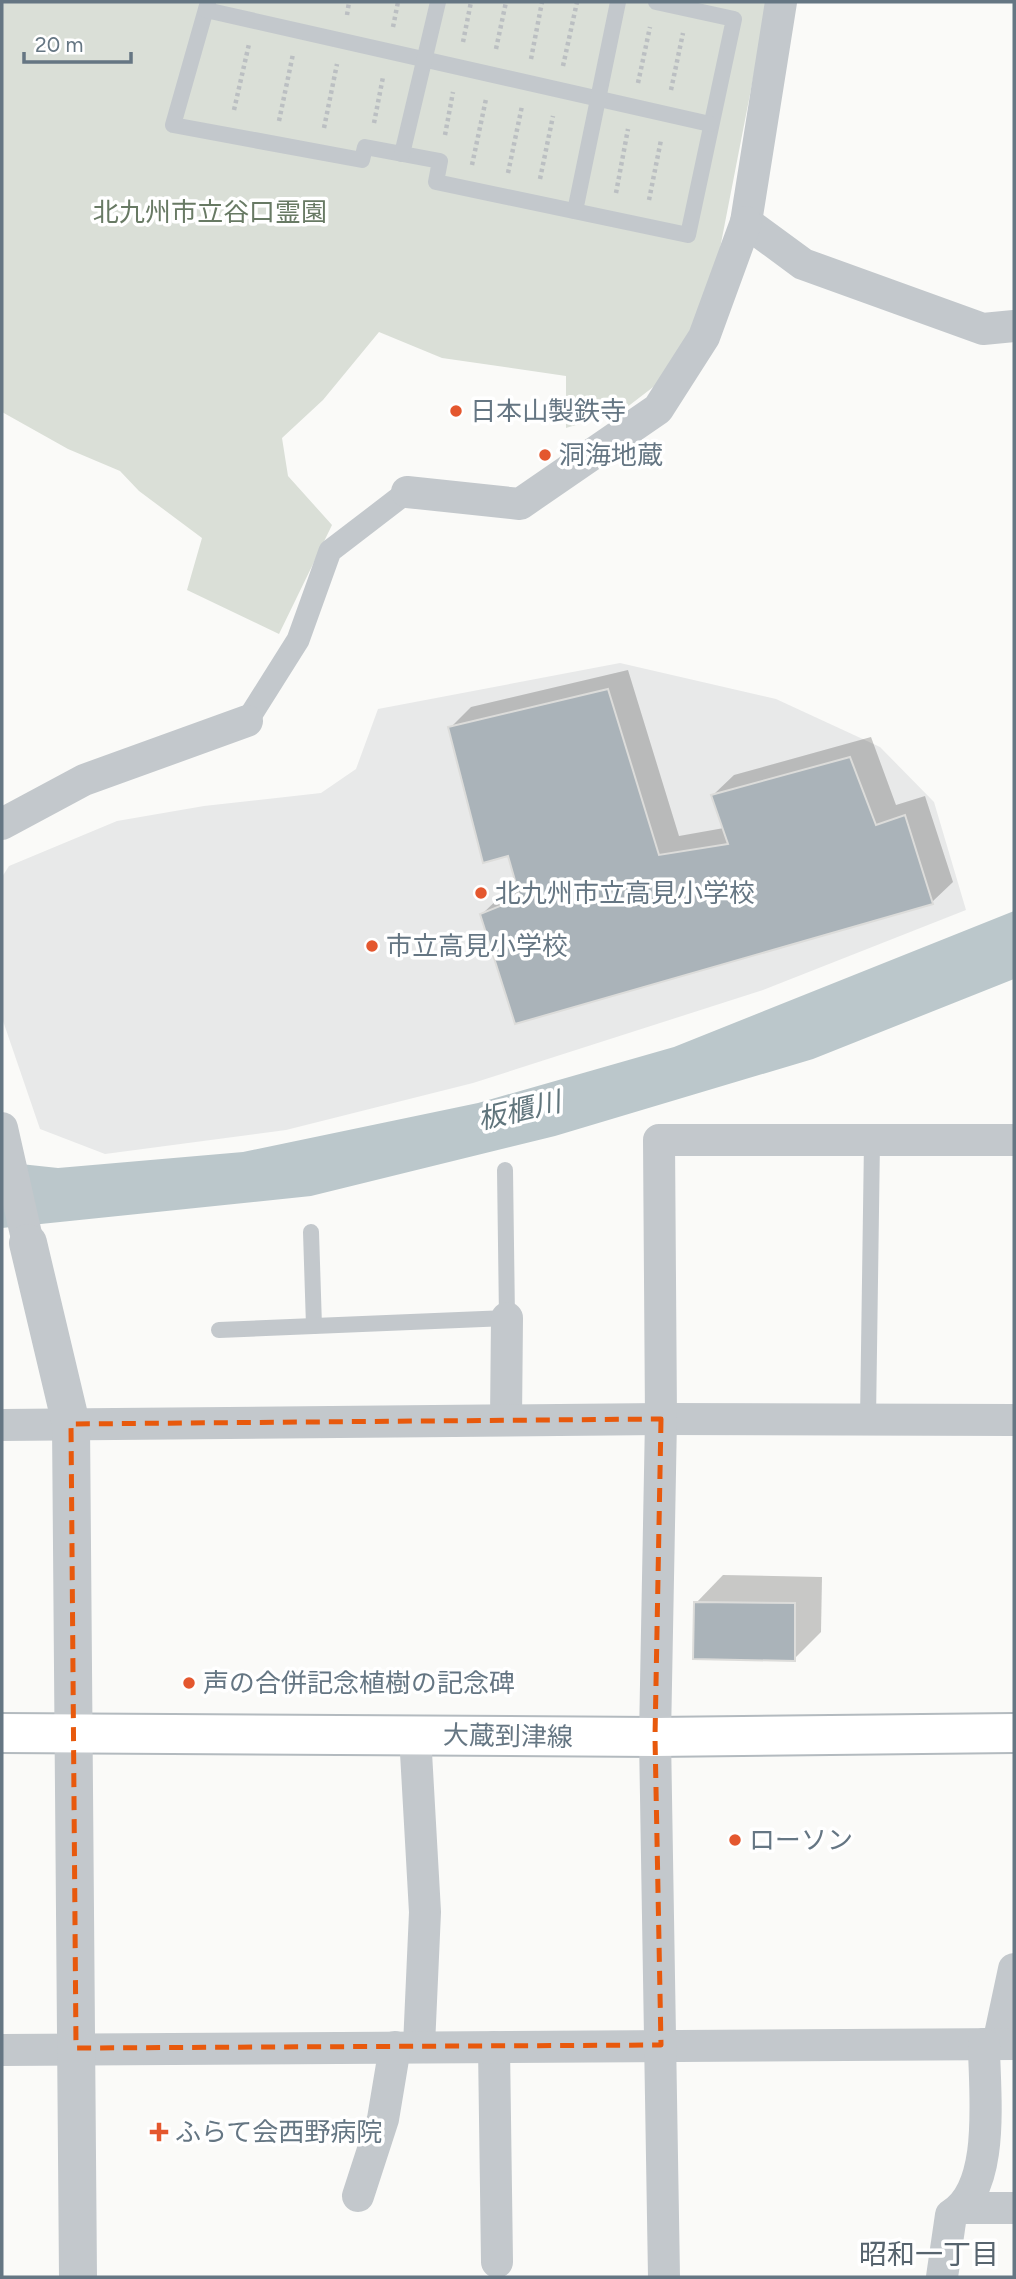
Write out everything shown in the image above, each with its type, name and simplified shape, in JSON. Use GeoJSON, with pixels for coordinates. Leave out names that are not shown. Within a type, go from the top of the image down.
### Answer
{"type":"FeatureCollection","features":[{"type":"Feature","properties":{"kind":"main road","name":"大蔵到津線"},"geometry":{"type":"LineString","coordinates":[[2,1733],[75,1731],[654,1737],[1014,1733]]}},
{"type":"Feature","properties":{"kind":"street"},"geometry":{"type":"LineString","coordinates":[[2,824],[84,780],[247,721],[298,640],[330,551],[407,492],[520,504],[658,409],[704,337],[746,222],[781,2]]}},
{"type":"Feature","properties":{"kind":"street"},"geometry":{"type":"LineString","coordinates":[[746,222],[803,264],[983,329],[1014,326]]}},
{"type":"Feature","properties":{"kind":"street"},"geometry":{"type":"LineString","coordinates":[[2,1128],[71,1424],[78,2277]]}},
{"type":"Feature","properties":{"kind":"street"},"geometry":{"type":"LineString","coordinates":[[663,2277],[654,1737],[661,1419],[659,1140],[1014,1140]]}},
{"type":"Feature","properties":{"kind":"street"},"geometry":{"type":"LineString","coordinates":[[506,1420],[507,1318]]}},
{"type":"Feature","properties":{"kind":"street"},"geometry":{"type":"LineString","coordinates":[[2,1425],[661,1419],[1014,1420]]}},
{"type":"Feature","properties":{"kind":"street"},"geometry":{"type":"LineString","coordinates":[[358,2196],[407,2047],[425,1912],[415,1735]]}},
{"type":"Feature","properties":{"kind":"street"},"geometry":{"type":"LineString","coordinates":[[942,2277],[951,2215],[962,2208],[983,2167],[999,2044],[1014,1969]]}},
{"type":"Feature","properties":{"kind":"street"},"geometry":{"type":"LineString","coordinates":[[2,2050],[999,2044]]}},
{"type":"Feature","properties":{"kind":"street"},"geometry":{"type":"LineString","coordinates":[[494,2046],[498,2262]]}},
{"type":"Feature","properties":{"kind":"street"},"geometry":{"type":"LineString","coordinates":[[962,2208],[1014,2208]]}},
{"type":"Feature","properties":{"kind":"lane"},"geometry":{"type":"LineString","coordinates":[[402,154],[438,2]]}},
{"type":"Feature","properties":{"kind":"lane"},"geometry":{"type":"LineString","coordinates":[[575,211],[618,2]]}},
{"type":"Feature","properties":{"kind":"lane"},"geometry":{"type":"LineString","coordinates":[[656,2],[734,19],[688,235],[436,182],[440,161],[365,147],[362,160],[173,125],[207,6],[254,21],[710,124]]}},
{"type":"Feature","properties":{"kind":"lane"},"geometry":{"type":"LineString","coordinates":[[868,1420],[872,1140]]}},
{"type":"Feature","properties":{"kind":"lane"},"geometry":{"type":"LineString","coordinates":[[219,1330],[507,1318],[505,1170]]}},
{"type":"Feature","properties":{"kind":"lane"},"geometry":{"type":"LineString","coordinates":[[312,1232],[314,1326]]}},
{"type":"Feature","properties":{"kind":"path"},"geometry":{"type":"LineString","coordinates":[[318,152],[349,2]]}},
{"type":"Feature","properties":{"kind":"path"},"geometry":{"type":"LineString","coordinates":[[229,135],[254,21]]}},
{"type":"Feature","properties":{"kind":"path"},"geometry":{"type":"LineString","coordinates":[[274,144],[297,31]]}},
{"type":"Feature","properties":{"kind":"highlighted area"},"geometry":{"type":"Polygon","coordinates":[[[661,1419],[655,1737],[661,2045],[76,2048],[71,1424],[661,1419]]]}},
{"type":"Feature","properties":{"kind":"shaded area","name":"北九州市立高見小学校"},"geometry":{"type":"Polygon","coordinates":[[[620,663],[776,699],[880,747],[934,802],[966,910],[763,990],[473,1083],[286,1130],[105,1154],[40,1129],[2,1018],[2,877],[9,866],[117,821],[204,806],[321,793],[356,769],[378,709],[620,663]]]}},
{"type":"Feature","properties":{"kind":"green space","name":"北九州市立谷口霊園"},"geometry":{"type":"Polygon","coordinates":[[[2,2],[768,2],[708,310],[661,381],[622,411],[566,428],[566,376],[442,358],[379,332],[323,400],[282,438],[288,476],[332,525],[279,634],[187,590],[202,538],[139,491],[120,471],[68,449],[2,412],[2,2]]]}},
{"type":"Feature","properties":{"kind":"water","name":"板櫃川"},"geometry":{"type":"Polygon","coordinates":[[[1014,911],[1014,979],[813,1059],[555,1136],[311,1196],[2,1228],[2,1162],[58,1168],[243,1152],[478,1103],[674,1047],[1014,911]]]}},
{"type":"Feature","properties":{"kind":"building"},"geometry":{"type":"Polygon","coordinates":[[[608,689],[659,855],[728,844],[711,795],[850,757],[876,825],[905,815],[933,904],[515,1024],[480,914],[520,898],[508,856],[483,863],[448,727],[608,689]]]}},
{"type":"Feature","properties":{"kind":"building"},"geometry":{"type":"Polygon","coordinates":[[[694,1602],[795,1603],[795,1661],[693,1659],[694,1602]]]}},
{"type":"Feature","properties":{"kind":"place","name":"日本山製鉄寺"},"geometry":{"type":"Point","coordinates":[456,411]}},
{"type":"Feature","properties":{"kind":"place","name":"洞海地蔵"},"geometry":{"type":"Point","coordinates":[545,455]}},
{"type":"Feature","properties":{"kind":"place","name":"北九州市立高見小学校"},"geometry":{"type":"Point","coordinates":[481,893]}},
{"type":"Feature","properties":{"kind":"place","name":"市立高見小学校"},"geometry":{"type":"Point","coordinates":[372,946]}},
{"type":"Feature","properties":{"kind":"place","name":"声の合併記念植樹の記念碑"},"geometry":{"type":"Point","coordinates":[189,1683]}},
{"type":"Feature","properties":{"kind":"place","name":"ローソン"},"geometry":{"type":"Point","coordinates":[735,1840]}},
{"type":"Feature","properties":{"kind":"place","name":"ふらて会西野病院"},"geometry":{"type":"Point","coordinates":[159,2132]}},
{"type":"Feature","properties":{"kind":"district","name":"昭和一丁目"},"geometry":{"type":"Point","coordinates":[929,2254]}}]}
